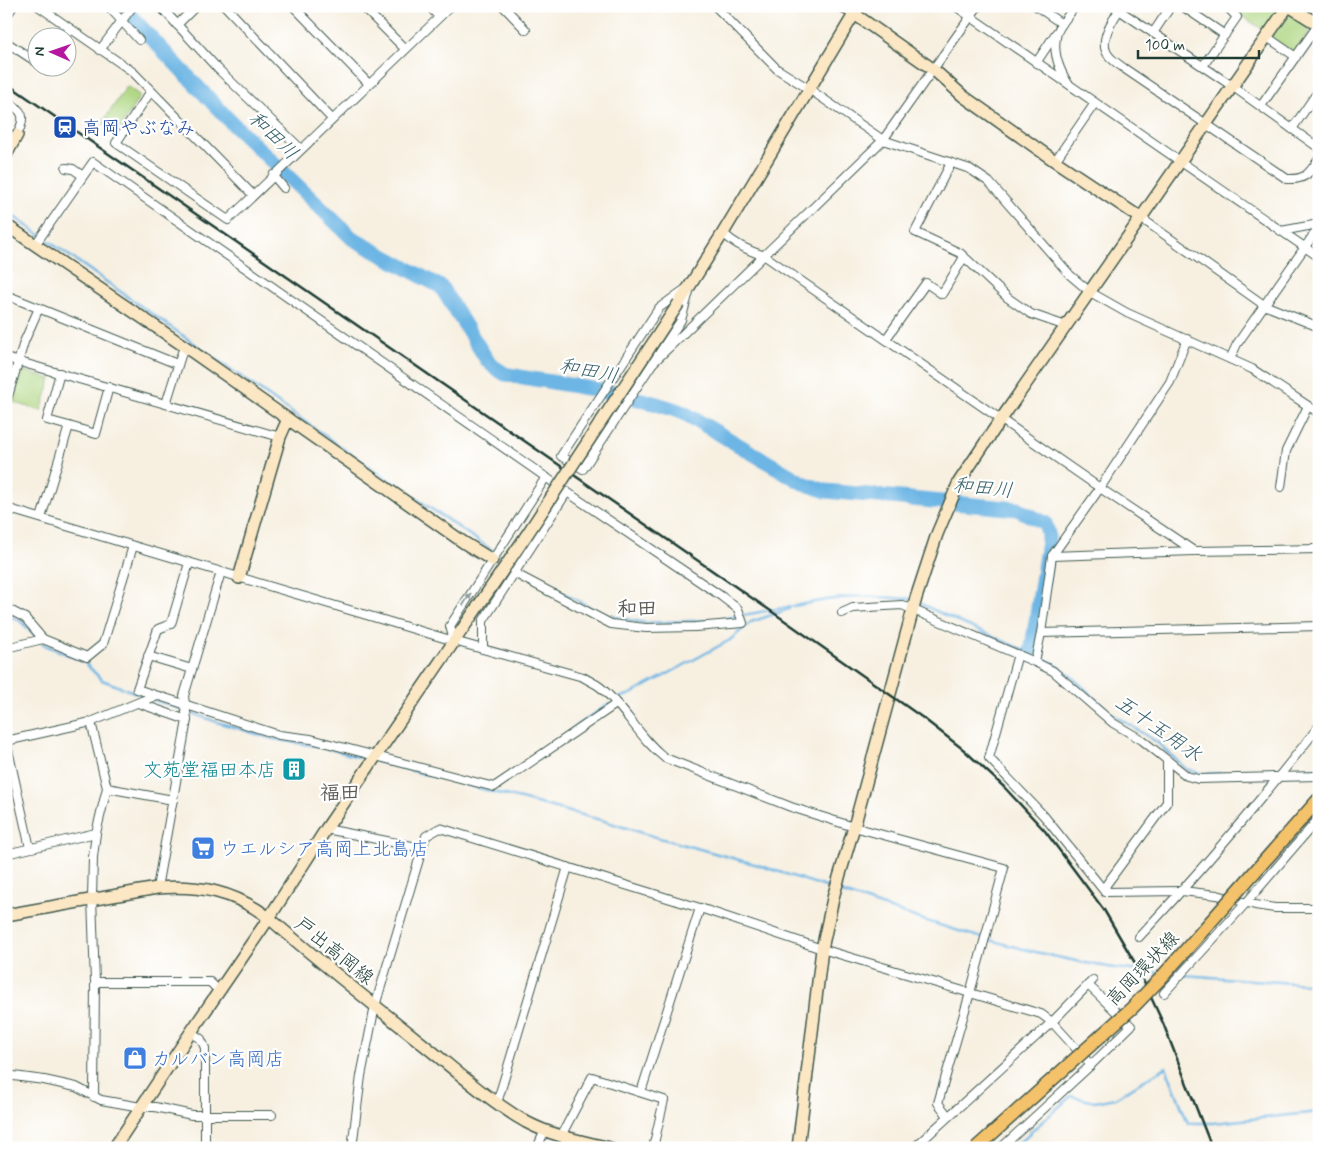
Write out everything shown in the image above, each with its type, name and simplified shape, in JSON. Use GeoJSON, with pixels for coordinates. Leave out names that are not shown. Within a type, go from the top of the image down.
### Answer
{"type":"FeatureCollection","features":[{"type":"Feature","properties":{"kind":"main road","name":"高岡環状線"},"geometry":{"type":"LineString","coordinates":[[976,1148],[1132,1008],[1161,978],[1319,799]]}},
{"type":"Feature","properties":{"kind":"main road","name":"高岡環状線"},"geometry":{"type":"LineString","coordinates":[[988,1148],[1138,1010],[1267,868],[1319,807]]}},
{"type":"Feature","properties":{"kind":"street"},"geometry":{"type":"LineString","coordinates":[[6,16],[13,6]]}},
{"type":"Feature","properties":{"kind":"street"},"geometry":{"type":"LineString","coordinates":[[38,6],[69,28]]}},
{"type":"Feature","properties":{"kind":"street"},"geometry":{"type":"LineString","coordinates":[[108,6],[139,40]]}},
{"type":"Feature","properties":{"kind":"street"},"geometry":{"type":"LineString","coordinates":[[160,6],[218,69],[301,149]]}},
{"type":"Feature","properties":{"kind":"street"},"geometry":{"type":"LineString","coordinates":[[177,25],[196,6]]}},
{"type":"Feature","properties":{"kind":"street"},"geometry":{"type":"LineString","coordinates":[[225,6],[332,119]]}},
{"type":"Feature","properties":{"kind":"street"},"geometry":{"type":"LineString","coordinates":[[293,6],[369,84]]}},
{"type":"Feature","properties":{"kind":"street"},"geometry":{"type":"LineString","coordinates":[[362,6],[405,50]]}},
{"type":"Feature","properties":{"kind":"street"},"geometry":{"type":"LineString","coordinates":[[429,6],[439,17]]}},
{"type":"Feature","properties":{"kind":"street"},"geometry":{"type":"LineString","coordinates":[[151,91],[116,142],[228,220],[282,166],[451,6]]}},
{"type":"Feature","properties":{"kind":"street"},"geometry":{"type":"LineString","coordinates":[[503,6],[526,30]]}},
{"type":"Feature","properties":{"kind":"street"},"geometry":{"type":"LineString","coordinates":[[715,6],[776,69],[809,89],[883,140],[970,169],[989,182],[1070,275],[1090,292],[1127,313],[1252,369],[1319,413]]}},
{"type":"Feature","properties":{"kind":"street"},"geometry":{"type":"LineString","coordinates":[[843,6],[857,10],[934,70],[963,96],[1264,305],[1319,327]]}},
{"type":"Feature","properties":{"kind":"street"},"geometry":{"type":"LineString","coordinates":[[955,6],[1319,257]]}},
{"type":"Feature","properties":{"kind":"street"},"geometry":{"type":"LineString","coordinates":[[653,363],[883,140],[978,6]]}},
{"type":"Feature","properties":{"kind":"street"},"geometry":{"type":"LineString","coordinates":[[1036,6],[1062,24]]}},
{"type":"Feature","properties":{"kind":"street"},"geometry":{"type":"LineString","coordinates":[[1036,63],[1075,6]]}},
{"type":"Feature","properties":{"kind":"street"},"geometry":{"type":"LineString","coordinates":[[1153,33],[1171,6]]}},
{"type":"Feature","properties":{"kind":"street"},"geometry":{"type":"LineString","coordinates":[[1182,6],[1224,35]]}},
{"type":"Feature","properties":{"kind":"street"},"geometry":{"type":"LineString","coordinates":[[1203,66],[1237,17],[1226,6]]}},
{"type":"Feature","properties":{"kind":"street"},"geometry":{"type":"LineString","coordinates":[[798,1148],[822,949],[835,890],[854,827],[914,604],[937,534],[959,482],[1179,162],[1289,6],[1318,25],[1261,106]]}},
{"type":"Feature","properties":{"kind":"street"},"geometry":{"type":"LineString","coordinates":[[1319,148],[1118,8],[1105,36],[1104,47],[1108,55],[1125,69],[1287,179],[1297,180],[1308,174],[1319,159]]}},
{"type":"Feature","properties":{"kind":"street"},"geometry":{"type":"LineString","coordinates":[[100,50],[131,9]]}},
{"type":"Feature","properties":{"kind":"street"},"geometry":{"type":"LineString","coordinates":[[114,1148],[190,1032],[269,918],[326,829],[526,536],[691,285],[857,10]]}},
{"type":"Feature","properties":{"kind":"street"},"geometry":{"type":"LineString","coordinates":[[1057,32],[1055,50],[1059,68],[1069,86]]}},
{"type":"Feature","properties":{"kind":"street"},"geometry":{"type":"LineString","coordinates":[[78,35],[133,72],[253,195]]}},
{"type":"Feature","properties":{"kind":"street"},"geometry":{"type":"LineString","coordinates":[[1267,37],[1296,57]]}},
{"type":"Feature","properties":{"kind":"street"},"geometry":{"type":"LineString","coordinates":[[6,42],[28,56]]}},
{"type":"Feature","properties":{"kind":"street"},"geometry":{"type":"LineString","coordinates":[[1292,129],[1319,90]]}},
{"type":"Feature","properties":{"kind":"street"},"geometry":{"type":"LineString","coordinates":[[6,100],[21,112],[23,118],[17,135],[6,155]]}},
{"type":"Feature","properties":{"kind":"street"},"geometry":{"type":"LineString","coordinates":[[1055,161],[1095,103]]}},
{"type":"Feature","properties":{"kind":"street"},"geometry":{"type":"LineString","coordinates":[[37,243],[93,162],[738,609],[743,623],[695,627],[646,628],[611,624],[515,573]]}},
{"type":"Feature","properties":{"kind":"street"},"geometry":{"type":"LineString","coordinates":[[951,163],[915,232],[960,253],[1008,298],[1031,314],[1066,326]]}},
{"type":"Feature","properties":{"kind":"street"},"geometry":{"type":"LineString","coordinates":[[66,168],[73,169],[83,176]]}},
{"type":"Feature","properties":{"kind":"street"},"geometry":{"type":"LineString","coordinates":[[273,175],[284,188]]}},
{"type":"Feature","properties":{"kind":"street"},"geometry":{"type":"LineString","coordinates":[[6,225],[37,243],[455,536],[493,559]]}},
{"type":"Feature","properties":{"kind":"street"},"geometry":{"type":"LineString","coordinates":[[1281,231],[1319,226]]}},
{"type":"Feature","properties":{"kind":"street"},"geometry":{"type":"LineString","coordinates":[[1230,359],[1237,344],[1319,226]]}},
{"type":"Feature","properties":{"kind":"street"},"geometry":{"type":"LineString","coordinates":[[723,233],[731,241],[765,256],[1194,551]]}},
{"type":"Feature","properties":{"kind":"street"},"geometry":{"type":"LineString","coordinates":[[886,339],[926,283],[942,294],[964,257]]}},
{"type":"Feature","properties":{"kind":"street"},"geometry":{"type":"LineString","coordinates":[[691,285],[681,320],[583,469],[561,456],[659,308],[691,285]]}},
{"type":"Feature","properties":{"kind":"street"},"geometry":{"type":"LineString","coordinates":[[6,295],[177,364]]}},
{"type":"Feature","properties":{"kind":"street"},"geometry":{"type":"LineString","coordinates":[[6,403],[24,342],[38,308]]}},
{"type":"Feature","properties":{"kind":"street"},"geometry":{"type":"LineString","coordinates":[[1035,660],[1052,556],[1100,488],[1170,382],[1187,339]]}},
{"type":"Feature","properties":{"kind":"street"},"geometry":{"type":"LineString","coordinates":[[166,404],[184,346]]}},
{"type":"Feature","properties":{"kind":"street"},"geometry":{"type":"LineString","coordinates":[[6,358],[280,437]]}},
{"type":"Feature","properties":{"kind":"street"},"geometry":{"type":"LineString","coordinates":[[60,373],[47,420],[96,434],[110,387]]}},
{"type":"Feature","properties":{"kind":"street"},"geometry":{"type":"LineString","coordinates":[[1281,487],[1286,451],[1308,406]]}},
{"type":"Feature","properties":{"kind":"street"},"geometry":{"type":"LineString","coordinates":[[239,578],[280,437],[288,419]]}},
{"type":"Feature","properties":{"kind":"street"},"geometry":{"type":"LineString","coordinates":[[41,518],[69,426]]}},
{"type":"Feature","properties":{"kind":"street"},"geometry":{"type":"LineString","coordinates":[[454,641],[450,626],[546,477]]}},
{"type":"Feature","properties":{"kind":"street"},"geometry":{"type":"LineString","coordinates":[[483,649],[483,621],[567,492]]}},
{"type":"Feature","properties":{"kind":"street"},"geometry":{"type":"LineString","coordinates":[[6,508],[454,641],[583,677],[600,687],[651,747],[665,758],[791,808],[1004,868],[938,1103],[948,1116]]}},
{"type":"Feature","properties":{"kind":"street"},"geometry":{"type":"LineString","coordinates":[[516,523],[538,538]]}},
{"type":"Feature","properties":{"kind":"street"},"geometry":{"type":"LineString","coordinates":[[6,608],[25,618],[43,639],[87,657],[103,644],[133,546]]}},
{"type":"Feature","properties":{"kind":"street"},"geometry":{"type":"LineString","coordinates":[[1052,556],[1319,549]]}},
{"type":"Feature","properties":{"kind":"street"},"geometry":{"type":"LineString","coordinates":[[186,713],[137,689],[158,629],[171,624],[189,563]]}},
{"type":"Feature","properties":{"kind":"street"},"geometry":{"type":"LineString","coordinates":[[157,888],[186,713],[184,696],[221,572]]}},
{"type":"Feature","properties":{"kind":"street"},"geometry":{"type":"LineString","coordinates":[[842,613],[852,608],[914,604],[1018,654],[1035,660],[1053,671],[1113,723],[1142,740],[1187,776],[1198,779],[1319,776]]}},
{"type":"Feature","properties":{"kind":"street"},"geometry":{"type":"LineString","coordinates":[[1041,632],[1319,626]]}},
{"type":"Feature","properties":{"kind":"street"},"geometry":{"type":"LineString","coordinates":[[6,648],[43,639]]}},
{"type":"Feature","properties":{"kind":"street"},"geometry":{"type":"LineString","coordinates":[[1018,654],[990,758],[1044,816],[1106,892]]}},
{"type":"Feature","properties":{"kind":"street"},"geometry":{"type":"LineString","coordinates":[[148,656],[192,669]]}},
{"type":"Feature","properties":{"kind":"street"},"geometry":{"type":"LineString","coordinates":[[30,848],[6,741],[91,722],[156,697]]}},
{"type":"Feature","properties":{"kind":"street"},"geometry":{"type":"LineString","coordinates":[[141,702],[279,735],[311,739],[373,761],[494,788],[616,704]]}},
{"type":"Feature","properties":{"kind":"street"},"geometry":{"type":"LineString","coordinates":[[91,722],[107,788],[96,832],[93,857],[94,1097]]}},
{"type":"Feature","properties":{"kind":"street"},"geometry":{"type":"LineString","coordinates":[[1139,937],[1182,891],[1280,776],[1319,726]]}},
{"type":"Feature","properties":{"kind":"street"},"geometry":{"type":"LineString","coordinates":[[1106,892],[1106,886],[1167,802],[1168,760]]}},
{"type":"Feature","properties":{"kind":"street"},"geometry":{"type":"LineString","coordinates":[[107,788],[173,800]]}},
{"type":"Feature","properties":{"kind":"street"},"geometry":{"type":"LineString","coordinates":[[1164,993],[1246,903],[1319,818]]}},
{"type":"Feature","properties":{"kind":"street"},"geometry":{"type":"LineString","coordinates":[[352,1148],[361,1076],[375,1006],[426,836],[440,828],[700,908],[822,949],[1041,1014],[1052,1022],[1091,1065]]}},
{"type":"Feature","properties":{"kind":"street"},"geometry":{"type":"LineString","coordinates":[[326,829],[422,848]]}},
{"type":"Feature","properties":{"kind":"street"},"geometry":{"type":"LineString","coordinates":[[6,854],[96,832]]}},
{"type":"Feature","properties":{"kind":"street"},"geometry":{"type":"LineString","coordinates":[[497,1103],[568,868]]}},
{"type":"Feature","properties":{"kind":"street","name":"戸出高岡線"},"geometry":{"type":"LineString","coordinates":[[6,915],[92,898],[179,886],[202,889],[234,897],[254,907],[269,918],[375,1006],[497,1103],[526,1122],[544,1130],[610,1148]]}},
{"type":"Feature","properties":{"kind":"street"},"geometry":{"type":"LineString","coordinates":[[1106,892],[1182,891],[1217,895],[1274,908],[1319,908]]}},
{"type":"Feature","properties":{"kind":"street"},"geometry":{"type":"LineString","coordinates":[[641,1092],[700,908]]}},
{"type":"Feature","properties":{"kind":"street"},"geometry":{"type":"LineString","coordinates":[[95,982],[210,982],[219,991]]}},
{"type":"Feature","properties":{"kind":"street"},"geometry":{"type":"LineString","coordinates":[[914,1148],[1052,1022],[1090,982],[1131,1026],[1002,1148]]}},
{"type":"Feature","properties":{"kind":"street"},"geometry":{"type":"LineString","coordinates":[[190,1032],[201,1039],[205,1048],[205,1148]]}},
{"type":"Feature","properties":{"kind":"street"},"geometry":{"type":"LineString","coordinates":[[6,1075],[76,1087],[101,1100],[141,1107],[155,1107],[204,1116],[272,1115]]}},
{"type":"Feature","properties":{"kind":"street"},"geometry":{"type":"LineString","coordinates":[[561,1136],[592,1077],[664,1100],[653,1148]]}},
{"type":"Feature","properties":{"kind":"street"},"geometry":{"type":"LineString","coordinates":[[536,1148],[544,1130]]}},
{"type":"Feature","properties":{"kind":"green space"},"geometry":{"type":"Polygon","coordinates":[[[1227,6],[1277,6],[1278,9],[1265,28],[1260,28],[1227,6]]]}},
{"type":"Feature","properties":{"kind":"green space"},"geometry":{"type":"Polygon","coordinates":[[[1291,13],[1309,26],[1310,31],[1296,51],[1291,51],[1271,37],[1288,14],[1291,13]]]}},
{"type":"Feature","properties":{"kind":"green space"},"geometry":{"type":"Polygon","coordinates":[[[127,86],[140,96],[117,133],[102,123],[127,86]]]}},
{"type":"Feature","properties":{"kind":"green space"},"geometry":{"type":"Polygon","coordinates":[[[21,370],[51,379],[41,411],[13,402],[21,370]]]}},
{"type":"Feature","properties":{"kind":"waterway","name":"和田川"},"geometry":{"type":"LineString","coordinates":[[121,6],[231,122],[353,239],[441,287],[487,360],[505,374],[618,394],[684,413],[803,483],[826,491],[1017,509],[1045,523],[1048,542],[1031,654]]}},
{"type":"Feature","properties":{"kind":"waterway"},"geometry":{"type":"LineString","coordinates":[[6,211],[345,450],[505,559]]}},
{"type":"Feature","properties":{"kind":"waterway"},"geometry":{"type":"LineString","coordinates":[[512,564],[605,615],[645,623],[716,620],[826,600],[860,596],[912,599]]}},
{"type":"Feature","properties":{"kind":"waterway","name":"五十玉用水"},"geometry":{"type":"LineString","coordinates":[[917,602],[1054,663],[1111,713],[1158,743],[1186,769],[1203,774],[1283,770]]}},
{"type":"Feature","properties":{"kind":"waterway"},"geometry":{"type":"LineString","coordinates":[[619,698],[631,694],[730,640],[751,622],[789,609]]}},
{"type":"Feature","properties":{"kind":"waterway"},"geometry":{"type":"LineString","coordinates":[[6,614],[20,621],[35,635]]}},
{"type":"Feature","properties":{"kind":"waterway"},"geometry":{"type":"LineString","coordinates":[[40,641],[45,645],[83,661],[102,680],[147,697]]}},
{"type":"Feature","properties":{"kind":"waterway"},"geometry":{"type":"LineString","coordinates":[[154,700],[273,739],[322,747],[370,760]]}},
{"type":"Feature","properties":{"kind":"waterway"},"geometry":{"type":"LineString","coordinates":[[571,730],[609,704]]}},
{"type":"Feature","properties":{"kind":"waterway"},"geometry":{"type":"LineString","coordinates":[[375,761],[601,820],[758,865],[832,889]]}},
{"type":"Feature","properties":{"kind":"waterway","name":"五十玉用水"},"geometry":{"type":"LineString","coordinates":[[1288,770],[1319,769]]}},
{"type":"Feature","properties":{"kind":"waterway"},"geometry":{"type":"LineString","coordinates":[[837,891],[937,924],[1040,953],[1108,967],[1161,973]]}},
{"type":"Feature","properties":{"kind":"waterway"},"geometry":{"type":"LineString","coordinates":[[1183,975],[1319,985]]}},
{"type":"Feature","properties":{"kind":"waterway"},"geometry":{"type":"LineString","coordinates":[[1013,1148],[1071,1096],[1095,1102],[1115,1098],[1166,1067],[1188,1123],[1213,1123],[1319,1112]]}},
{"type":"Feature","properties":{"kind":"railway"},"geometry":{"type":"LineString","coordinates":[[6,83],[781,618],[923,718],[964,750],[1004,787],[1045,831],[1104,910],[1135,963],[1163,1023],[1212,1148]]}},
{"type":"Feature","properties":{"kind":"place","name":"高岡やぶなみ"},"geometry":{"type":"Point","coordinates":[65,127]}},
{"type":"Feature","properties":{"kind":"place","name":"文苑堂福田本店"},"geometry":{"type":"Point","coordinates":[294,769]}},
{"type":"Feature","properties":{"kind":"place","name":"ウエルシア高岡上北島店"},"geometry":{"type":"Point","coordinates":[203,848]}},
{"type":"Feature","properties":{"kind":"place","name":"カルバン高岡店"},"geometry":{"type":"Point","coordinates":[135,1058]}},
{"type":"Feature","properties":{"kind":"district","name":"和田"},"geometry":{"type":"Point","coordinates":[637,608]}},
{"type":"Feature","properties":{"kind":"district","name":"福田"},"geometry":{"type":"Point","coordinates":[340,792]}}]}
